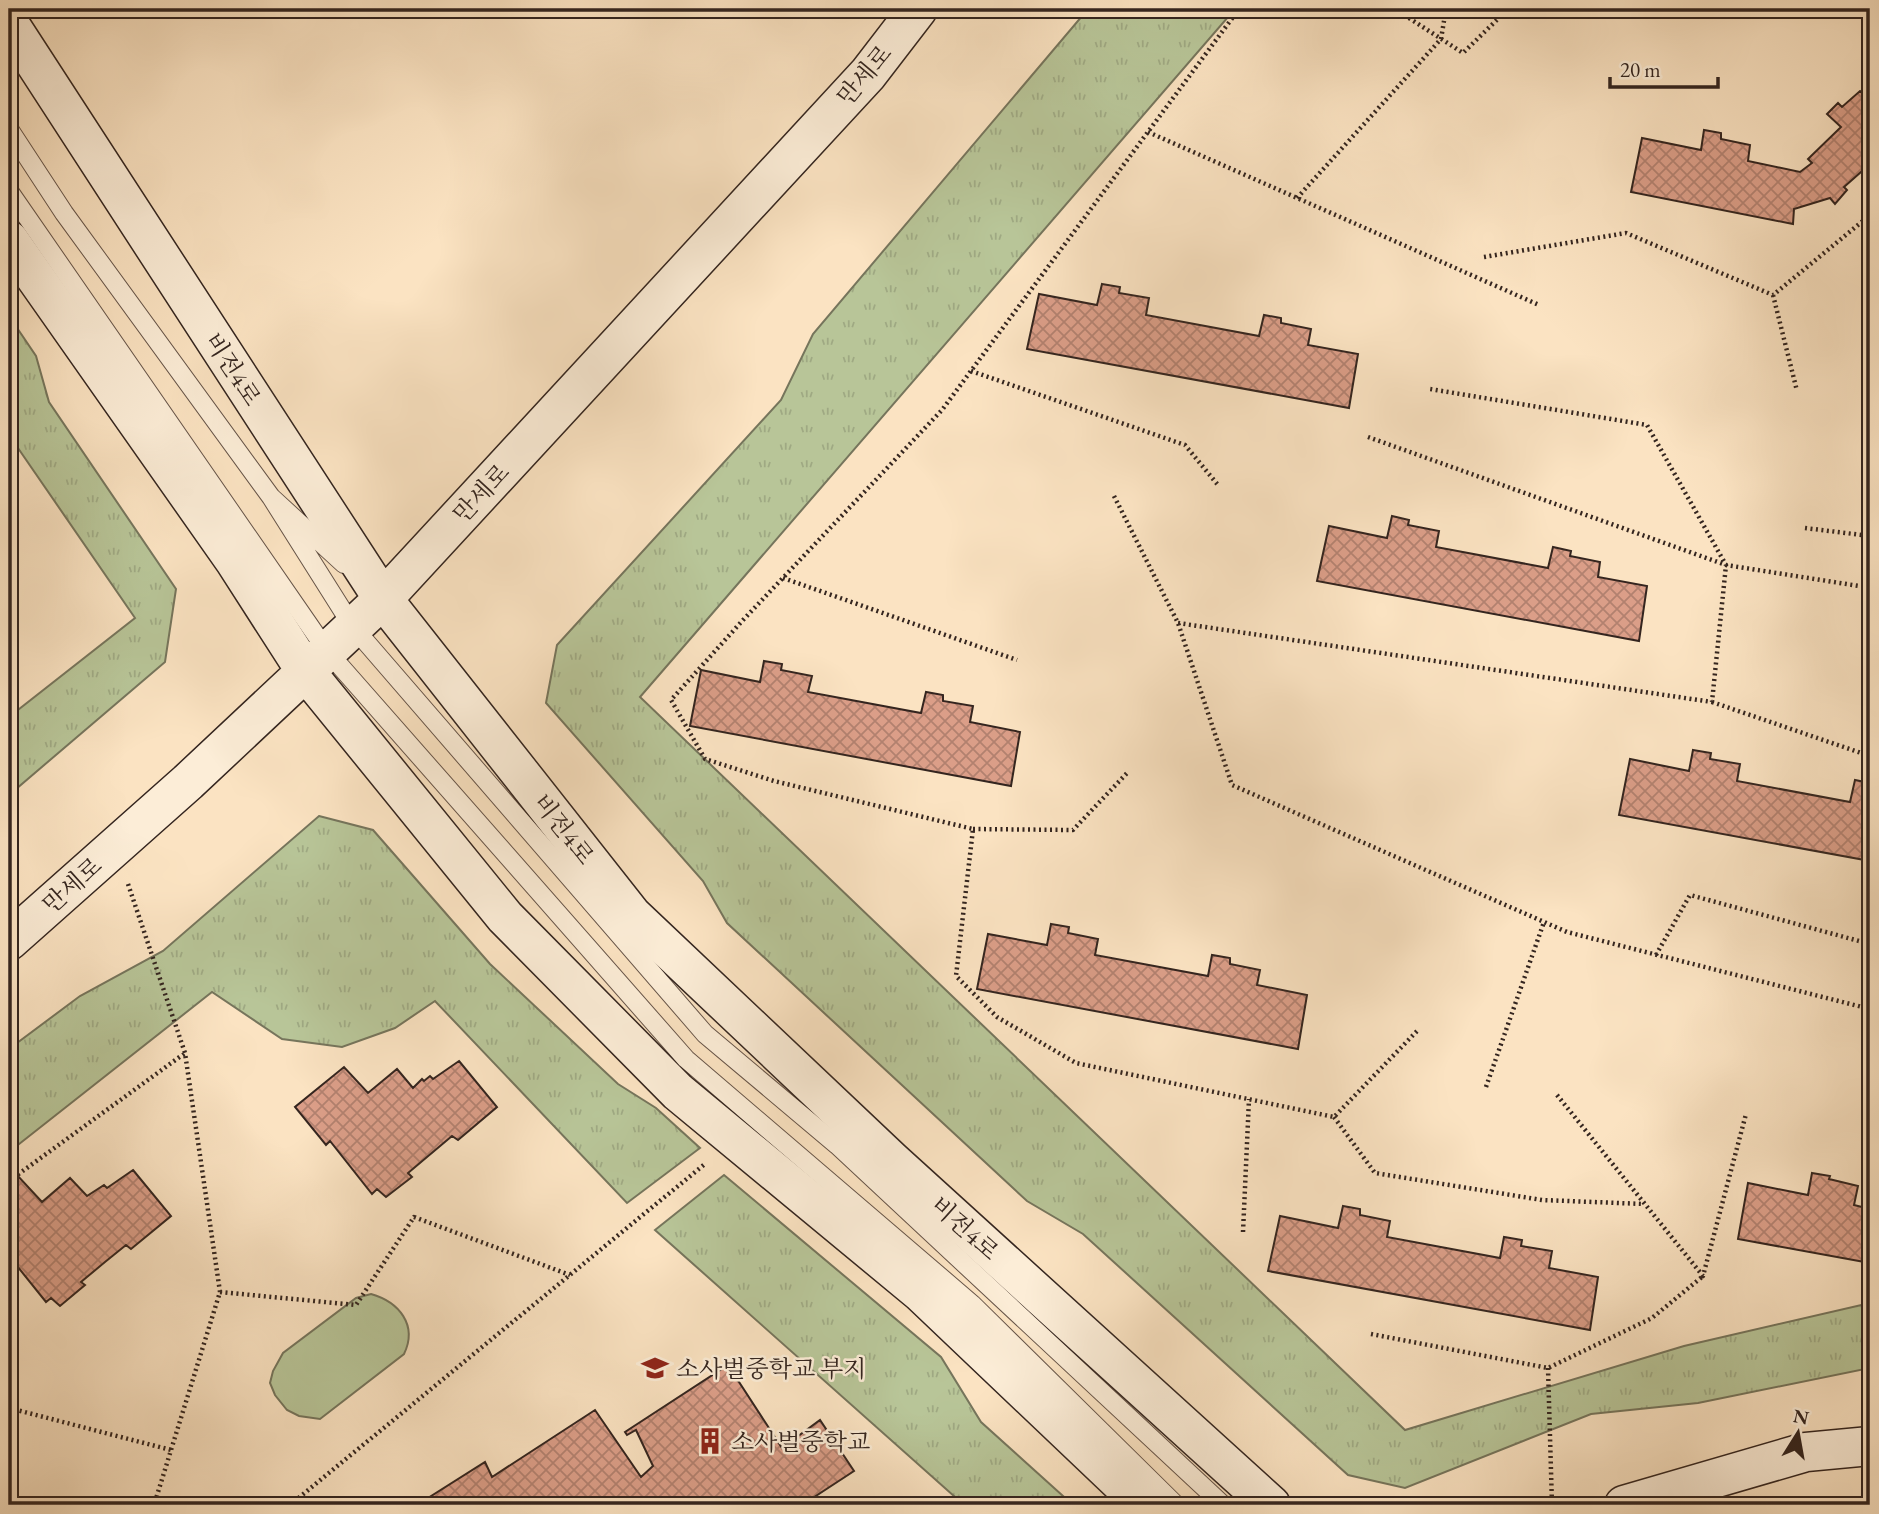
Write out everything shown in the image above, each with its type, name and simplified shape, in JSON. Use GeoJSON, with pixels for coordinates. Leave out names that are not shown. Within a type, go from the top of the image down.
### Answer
{"type":"FeatureCollection","features":[{"type":"Feature","properties":{"kind":"main road","name":"만세로"},"geometry":{"type":"LineString","coordinates":[[9,941],[115,847],[383,599],[868,74],[918,9]]}},
{"type":"Feature","properties":{"kind":"main road","name":"비전4로"},"geometry":{"type":"LineString","coordinates":[[9,23],[383,599],[632,915],[891,1160],[1271,1505]]}},
{"type":"Feature","properties":{"kind":"main road"},"geometry":{"type":"LineString","coordinates":[[9,240],[234,560],[329,650],[505,917],[678,1091],[920,1292],[1144,1505]]}},
{"type":"Feature","properties":{"kind":"main road"},"geometry":{"type":"LineString","coordinates":[[1624,1505],[1806,1452],[1870,1446]]}},
{"type":"Feature","properties":{"kind":"lane"},"geometry":{"type":"LineString","coordinates":[[9,129],[64,213],[271,497],[383,599]]}},
{"type":"Feature","properties":{"kind":"lane"},"geometry":{"type":"LineString","coordinates":[[9,191],[329,650],[686,1059],[972,1304],[1177,1505]]}},
{"type":"Feature","properties":{"kind":"lane"},"geometry":{"type":"LineString","coordinates":[[271,497],[329,650],[705,1034],[837,1144],[1223,1505]]}},
{"type":"Feature","properties":{"kind":"path"},"geometry":{"type":"LineString","coordinates":[[1128,772],[1073,830],[973,829],[774,781],[705,759],[671,700],[942,410],[1239,9]]}},
{"type":"Feature","properties":{"kind":"path"},"geometry":{"type":"LineString","coordinates":[[1395,9],[1463,53],[1508,9]]}},
{"type":"Feature","properties":{"kind":"path"},"geometry":{"type":"LineString","coordinates":[[1297,198],[1441,39],[1446,9]]}},
{"type":"Feature","properties":{"kind":"path"},"geometry":{"type":"LineString","coordinates":[[1148,132],[1539,305]]}},
{"type":"Feature","properties":{"kind":"path"},"geometry":{"type":"LineString","coordinates":[[1773,295],[1870,215]]}},
{"type":"Feature","properties":{"kind":"path"},"geometry":{"type":"LineString","coordinates":[[1484,257],[1626,233],[1773,295]]}},
{"type":"Feature","properties":{"kind":"path"},"geometry":{"type":"LineString","coordinates":[[1773,295],[1797,391]]}},
{"type":"Feature","properties":{"kind":"path"},"geometry":{"type":"LineString","coordinates":[[971,371],[1185,445],[1218,485]]}},
{"type":"Feature","properties":{"kind":"path"},"geometry":{"type":"LineString","coordinates":[[1430,389],[1647,425],[1726,565],[1712,702]]}},
{"type":"Feature","properties":{"kind":"path"},"geometry":{"type":"LineString","coordinates":[[1368,437],[1726,565],[1859,586]]}},
{"type":"Feature","properties":{"kind":"path"},"geometry":{"type":"LineString","coordinates":[[1114,496],[1178,623],[1232,785],[1567,932],[1870,1009]]}},
{"type":"Feature","properties":{"kind":"path"},"geometry":{"type":"LineString","coordinates":[[1805,528],[1870,536]]}},
{"type":"Feature","properties":{"kind":"path"},"geometry":{"type":"LineString","coordinates":[[783,578],[1017,660]]}},
{"type":"Feature","properties":{"kind":"path"},"geometry":{"type":"LineString","coordinates":[[1178,623],[1712,702],[1870,756]]}},
{"type":"Feature","properties":{"kind":"path"},"geometry":{"type":"LineString","coordinates":[[973,829],[956,976],[997,1017],[1076,1063],[1334,1117],[1375,1173],[1542,1200],[1644,1204]]}},
{"type":"Feature","properties":{"kind":"path"},"geometry":{"type":"LineString","coordinates":[[115,847],[186,1053],[220,1292],[154,1505]]}},
{"type":"Feature","properties":{"kind":"path"},"geometry":{"type":"LineString","coordinates":[[1656,955],[1690,895],[1870,944]]}},
{"type":"Feature","properties":{"kind":"path"},"geometry":{"type":"LineString","coordinates":[[1486,1087],[1544,922]]}},
{"type":"Feature","properties":{"kind":"path"},"geometry":{"type":"LineString","coordinates":[[1334,1117],[1418,1030]]}},
{"type":"Feature","properties":{"kind":"path"},"geometry":{"type":"LineString","coordinates":[[9,1181],[186,1053]]}},
{"type":"Feature","properties":{"kind":"path"},"geometry":{"type":"LineString","coordinates":[[1557,1094],[1703,1276]]}},
{"type":"Feature","properties":{"kind":"path"},"geometry":{"type":"LineString","coordinates":[[1243,1232],[1249,1100]]}},
{"type":"Feature","properties":{"kind":"path"},"geometry":{"type":"LineString","coordinates":[[1371,1334],[1548,1368],[1652,1318],[1703,1276],[1746,1114]]}},
{"type":"Feature","properties":{"kind":"path"},"geometry":{"type":"LineString","coordinates":[[290,1505],[707,1163]]}},
{"type":"Feature","properties":{"kind":"path"},"geometry":{"type":"LineString","coordinates":[[220,1292],[356,1305],[414,1217],[570,1275]]}},
{"type":"Feature","properties":{"kind":"path"},"geometry":{"type":"LineString","coordinates":[[1548,1368],[1552,1505]]}},
{"type":"Feature","properties":{"kind":"path"},"geometry":{"type":"LineString","coordinates":[[9,1408],[171,1450]]}},
{"type":"Feature","properties":{"kind":"green space"},"geometry":{"type":"Polygon","coordinates":[[[1088,9],[1235,9],[640,697],[1405,1430],[1684,1346],[1870,1303],[1870,1368],[1698,1403],[1591,1414],[1405,1488],[1348,1475],[1083,1234],[1027,1201],[727,923],[703,881],[546,703],[557,645],[781,400],[813,334],[1088,9]]]}},
{"type":"Feature","properties":{"kind":"green space"},"geometry":{"type":"Polygon","coordinates":[[[9,316],[36,356],[49,402],[176,589],[165,662],[9,795],[9,717],[135,618],[9,435],[9,316]]]}},
{"type":"Feature","properties":{"kind":"green space"},"geometry":{"type":"Polygon","coordinates":[[[319,816],[373,830],[490,964],[618,1084],[656,1108],[700,1148],[627,1203],[435,1001],[395,1028],[342,1047],[282,1039],[212,992],[9,1152],[9,1049],[80,996],[163,951],[319,816]]]}},
{"type":"Feature","properties":{"kind":"green space"},"geometry":{"type":"Polygon","coordinates":[[[724,1175],[941,1357],[981,1422],[1073,1505],[964,1505],[655,1230],[724,1175]]]}},
{"type":"Feature","properties":{"kind":"green space"},"geometry":{"type":"Polygon","coordinates":[[[371,1294],[390,1303],[403,1316],[409,1334],[404,1354],[320,1419],[299,1416],[287,1410],[275,1395],[270,1383],[283,1353],[356,1298],[371,1294]]]}},
{"type":"Feature","properties":{"kind":"building"},"geometry":{"type":"Polygon","coordinates":[[[1860,91],[1870,100],[1870,164],[1844,187],[1847,190],[1835,204],[1830,198],[1794,209],[1793,224],[1631,192],[1642,138],[1701,150],[1704,130],[1721,133],[1721,139],[1750,145],[1748,161],[1800,172],[1812,163],[1808,159],[1841,127],[1827,114],[1838,103],[1842,107],[1860,91]]]}},
{"type":"Feature","properties":{"kind":"building"},"geometry":{"type":"Polygon","coordinates":[[[1102,284],[1120,287],[1119,293],[1149,298],[1146,315],[1259,336],[1264,315],[1281,318],[1281,323],[1311,329],[1308,345],[1358,354],[1349,408],[1027,349],[1039,294],[1097,305],[1102,284]]]}},
{"type":"Feature","properties":{"kind":"building"},"geometry":{"type":"Polygon","coordinates":[[[1392,516],[1409,520],[1408,525],[1439,531],[1436,547],[1548,568],[1553,547],[1571,551],[1570,556],[1600,562],[1598,577],[1647,586],[1639,641],[1317,581],[1329,526],[1387,538],[1392,516]]]}},
{"type":"Feature","properties":{"kind":"building"},"geometry":{"type":"Polygon","coordinates":[[[764,661],[782,664],[781,670],[812,676],[808,692],[921,713],[926,692],[943,695],[943,701],[973,706],[970,722],[1020,732],[1011,786],[690,726],[701,670],[760,682],[764,661]]]}},
{"type":"Feature","properties":{"kind":"building"},"geometry":{"type":"Polygon","coordinates":[[[1693,750],[1711,753],[1710,759],[1740,764],[1737,781],[1850,802],[1855,780],[1870,783],[1870,861],[1619,815],[1630,759],[1689,771],[1693,750]]]}},
{"type":"Feature","properties":{"kind":"building"},"geometry":{"type":"Polygon","coordinates":[[[1051,924],[1069,927],[1068,933],[1098,939],[1095,955],[1208,976],[1212,955],[1230,958],[1230,964],[1260,970],[1257,985],[1307,995],[1298,1049],[977,989],[988,934],[1047,945],[1051,924]]]}},
{"type":"Feature","properties":{"kind":"building"},"geometry":{"type":"Polygon","coordinates":[[[459,1061],[497,1107],[458,1140],[452,1136],[408,1173],[412,1177],[386,1197],[377,1189],[372,1194],[330,1141],[326,1145],[295,1107],[344,1067],[368,1093],[397,1069],[413,1088],[422,1079],[424,1081],[430,1076],[433,1079],[459,1061]]]}},
{"type":"Feature","properties":{"kind":"building"},"geometry":{"type":"Polygon","coordinates":[[[133,1170],[171,1216],[131,1249],[126,1245],[105,1262],[81,1282],[85,1285],[60,1306],[51,1298],[46,1302],[9,1256],[9,1183],[18,1176],[42,1202],[70,1178],[87,1196],[104,1185],[107,1188],[133,1170]]]}},
{"type":"Feature","properties":{"kind":"building"},"geometry":{"type":"Polygon","coordinates":[[[1812,1173],[1858,1186],[1854,1205],[1870,1209],[1870,1263],[1738,1239],[1748,1183],[1808,1195],[1812,1173]]]}},
{"type":"Feature","properties":{"kind":"building"},"geometry":{"type":"Polygon","coordinates":[[[1343,1206],[1360,1209],[1360,1215],[1390,1221],[1387,1237],[1500,1258],[1504,1237],[1522,1240],[1521,1246],[1552,1251],[1549,1268],[1598,1277],[1590,1330],[1268,1271],[1280,1216],[1338,1228],[1343,1206]]]}},
{"type":"Feature","properties":{"kind":"building","name":"소사벌중학교"},"geometry":{"type":"Polygon","coordinates":[[[728,1365],[782,1448],[820,1420],[854,1471],[802,1505],[417,1505],[485,1462],[492,1477],[595,1410],[641,1477],[653,1466],[636,1430],[627,1435],[625,1432],[728,1365]]]}},
{"type":"Feature","properties":{"kind":"place","name":"소사벌중학교 부지"},"geometry":{"type":"Point","coordinates":[655,1368]}},
{"type":"Feature","properties":{"kind":"place","name":"소사벌중학교"},"geometry":{"type":"Point","coordinates":[710,1441]}}]}
